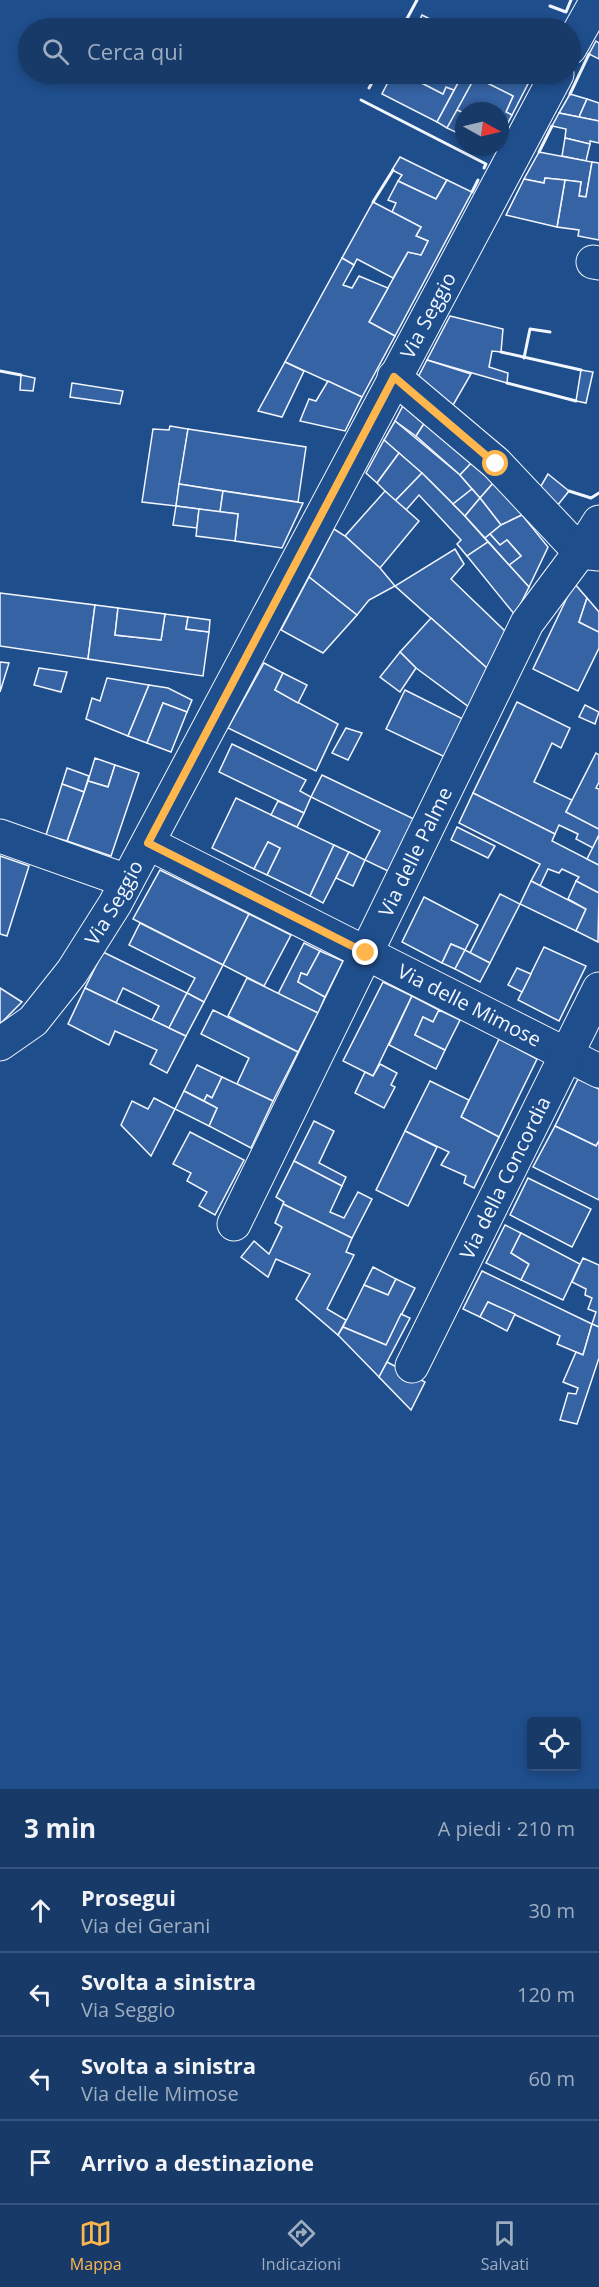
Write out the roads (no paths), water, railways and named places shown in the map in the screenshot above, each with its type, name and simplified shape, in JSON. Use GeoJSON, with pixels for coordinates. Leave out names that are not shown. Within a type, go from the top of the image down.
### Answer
{"type":"FeatureCollection","features":[{"type":"Feature","properties":{"kind":"street"},"geometry":{"type":"LineString","coordinates":[[581,28],[597,0]]}},
{"type":"Feature","properties":{"kind":"street","name":"Via Seggio"},"geometry":{"type":"LineString","coordinates":[[0,1044],[33,1021],[72,972],[115,904],[552,84]]}},
{"type":"Feature","properties":{"kind":"street"},"geometry":{"type":"LineString","coordinates":[[394,377],[496,464],[590,553]]}},
{"type":"Feature","properties":{"kind":"street","name":"Via delle Palme"},"geometry":{"type":"LineString","coordinates":[[234,1224],[527,623],[590,553],[599,522]]}},
{"type":"Feature","properties":{"kind":"street"},"geometry":{"type":"LineString","coordinates":[[0,836],[127,881]]}},
{"type":"Feature","properties":{"kind":"street","name":"Via delle Mimose"},"geometry":{"type":"LineString","coordinates":[[148,843],[599,1071]]}},
{"type":"Feature","properties":{"kind":"street","name":"Via della Concordia"},"geometry":{"type":"LineString","coordinates":[[412,1366],[599,989]]}}]}
